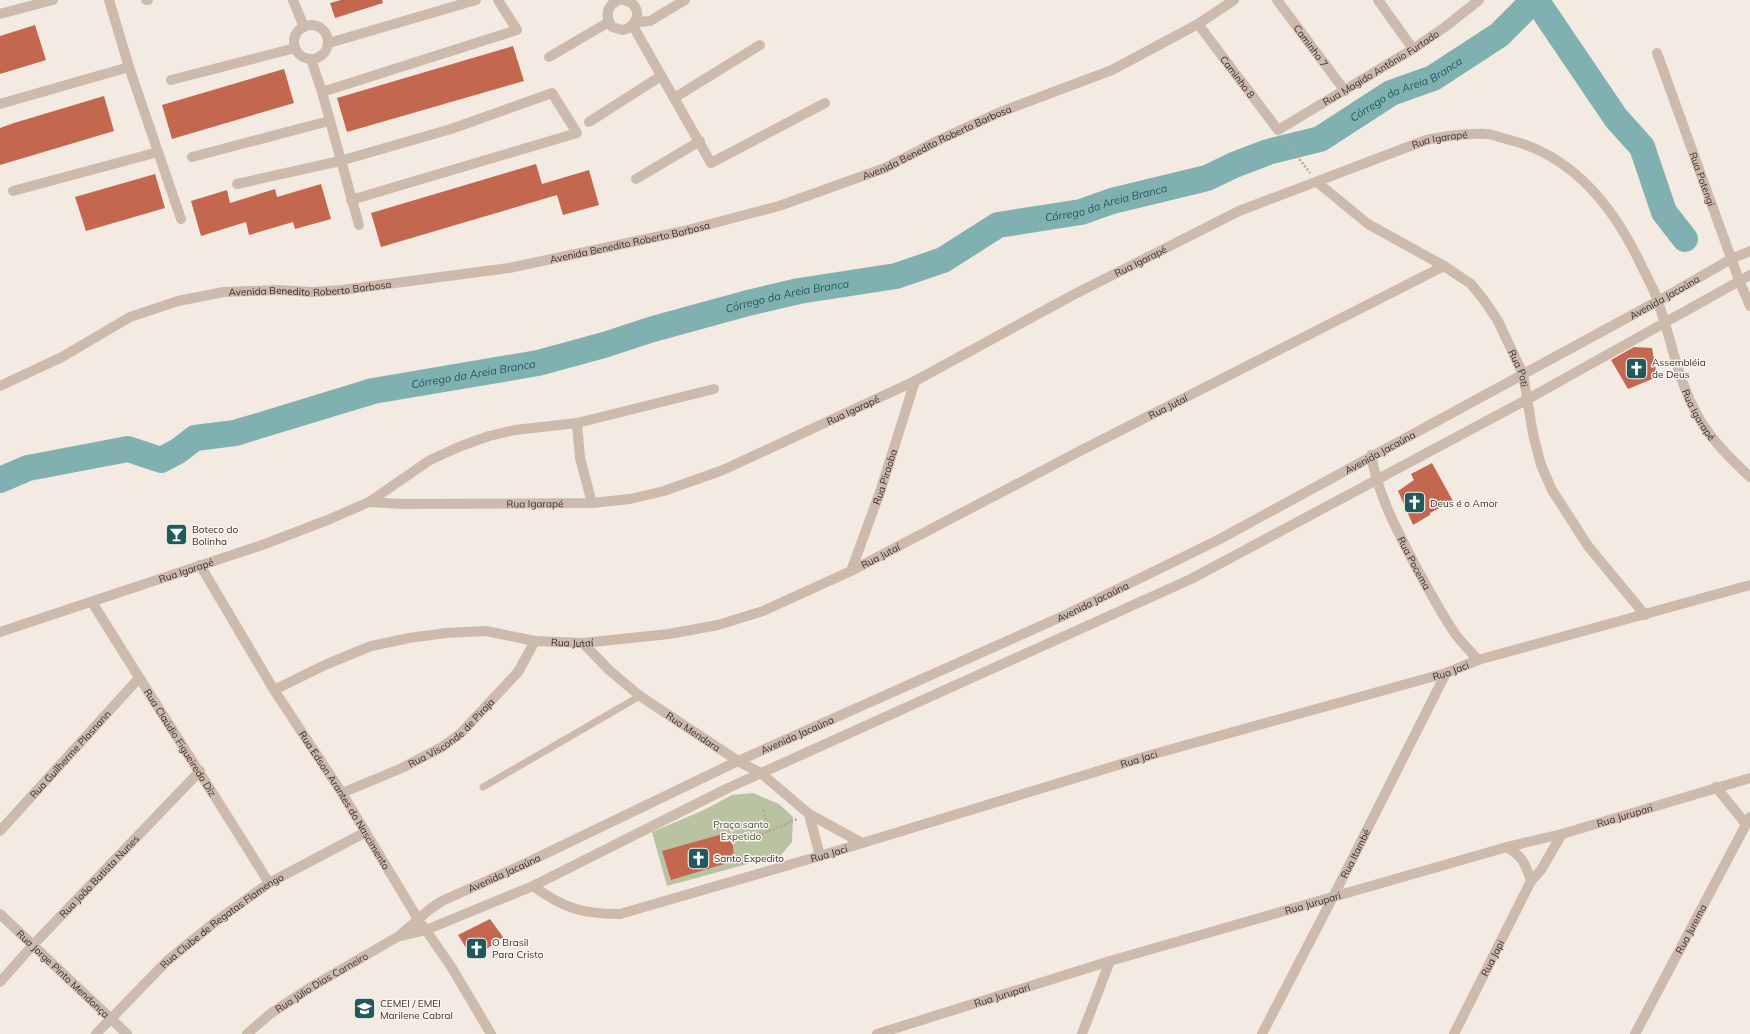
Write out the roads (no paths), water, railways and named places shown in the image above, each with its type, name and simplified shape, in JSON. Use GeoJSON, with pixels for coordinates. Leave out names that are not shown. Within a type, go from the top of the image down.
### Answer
{"type":"FeatureCollection","features":[{"type":"Feature","properties":{"kind":"street"},"geometry":{"type":"LineString","coordinates":[[0,14],[53,0]]}},
{"type":"Feature","properties":{"kind":"street"},"geometry":{"type":"LineString","coordinates":[[109,0],[129,67],[181,219]]}},
{"type":"Feature","properties":{"kind":"street"},"geometry":{"type":"LineString","coordinates":[[293,0],[304,27]]}},
{"type":"Feature","properties":{"kind":"street"},"geometry":{"type":"LineString","coordinates":[[329,43],[476,0]]}},
{"type":"Feature","properties":{"kind":"street"},"geometry":{"type":"LineString","coordinates":[[322,92],[517,30],[498,0]]}},
{"type":"Feature","properties":{"kind":"street"},"geometry":{"type":"LineString","coordinates":[[685,0],[650,21],[635,24],[623,30],[612,27],[609,22],[607,12],[612,4],[622,0],[636,9],[638,13],[635,24],[661,76],[700,141],[711,164],[825,103]]}},
{"type":"Feature","properties":{"kind":"street","name":"Avenida Benedito Roberto Barbosa"},"geometry":{"type":"LineString","coordinates":[[0,386],[62,357],[130,318],[178,301],[224,292],[279,290],[312,292],[342,290],[509,268],[684,231],[779,206],[885,168],[941,138],[998,113],[1112,70],[1198,24],[1234,0]]}},
{"type":"Feature","properties":{"kind":"street","name":"Caminho 7"},"geometry":{"type":"LineString","coordinates":[[1277,0],[1346,90]]}},
{"type":"Feature","properties":{"kind":"street"},"geometry":{"type":"LineString","coordinates":[[1378,0],[1413,49]]}},
{"type":"Feature","properties":{"kind":"street","name":"Rua Magido Antônio Furtado"},"geometry":{"type":"LineString","coordinates":[[1280,132],[1413,49],[1477,1]]}},
{"type":"Feature","properties":{"kind":"street"},"geometry":{"type":"LineString","coordinates":[[549,56],[609,22]]}},
{"type":"Feature","properties":{"kind":"street","name":"Caminho 8"},"geometry":{"type":"LineString","coordinates":[[1198,24],[1280,132]]}},
{"type":"Feature","properties":{"kind":"street"},"geometry":{"type":"LineString","coordinates":[[315,26],[321,28],[328,37],[329,43],[328,48],[322,56],[311,59],[301,56],[295,48],[295,38],[304,27],[315,26]]}},
{"type":"Feature","properties":{"kind":"street"},"geometry":{"type":"LineString","coordinates":[[674,98],[760,45]]}},
{"type":"Feature","properties":{"kind":"street"},"geometry":{"type":"LineString","coordinates":[[171,80],[295,48]]}},
{"type":"Feature","properties":{"kind":"street","name":"Rua Potengi"},"geometry":{"type":"LineString","coordinates":[[1656,53],[1739,280],[1750,306]]}},
{"type":"Feature","properties":{"kind":"street"},"geometry":{"type":"LineString","coordinates":[[311,59],[322,92],[359,225]]}},
{"type":"Feature","properties":{"kind":"street"},"geometry":{"type":"LineString","coordinates":[[0,104],[129,67]]}},
{"type":"Feature","properties":{"kind":"street"},"geometry":{"type":"LineString","coordinates":[[589,122],[661,76]]}},
{"type":"Feature","properties":{"kind":"street"},"geometry":{"type":"LineString","coordinates":[[237,184],[340,160],[451,128],[552,93],[577,133],[351,200]]}},
{"type":"Feature","properties":{"kind":"street"},"geometry":{"type":"LineString","coordinates":[[192,157],[329,121]]}},
{"type":"Feature","properties":{"kind":"street","name":"Rua Igarapé"},"geometry":{"type":"LineString","coordinates":[[369,502],[403,504],[592,503],[630,499],[664,491],[723,470],[915,381],[1073,295],[1239,211],[1426,140],[1449,136],[1487,134],[1525,143],[1555,158],[1584,181],[1609,208],[1631,242],[1658,301],[1682,383],[1699,418],[1719,447],[1750,477]]}},
{"type":"Feature","properties":{"kind":"street"},"geometry":{"type":"LineString","coordinates":[[636,179],[700,141]]}},
{"type":"Feature","properties":{"kind":"street"},"geometry":{"type":"LineString","coordinates":[[13,191],[158,152]]}},
{"type":"Feature","properties":{"kind":"street","name":"Rua Poti"},"geometry":{"type":"LineString","coordinates":[[1317,182],[1368,224],[1444,266],[1471,284],[1484,300],[1498,321],[1523,374],[1526,400],[1541,465],[1552,490],[1588,546],[1645,615]]}},
{"type":"Feature","properties":{"kind":"street","name":"Avenida Jacaúna"},"geometry":{"type":"LineString","coordinates":[[418,919],[442,902],[529,862],[738,761],[1068,613],[1218,540],[1371,455],[1750,251]]}},
{"type":"Feature","properties":{"kind":"street","name":"Rua Jutaí"},"geometry":{"type":"LineString","coordinates":[[274,690],[327,664],[371,646],[409,638],[446,633],[486,631],[535,641],[583,643],[669,634],[718,625],[763,612],[851,571],[1094,444],[1444,266]]}},
{"type":"Feature","properties":{"kind":"street","name":"Avenida Jacaúna"},"geometry":{"type":"LineString","coordinates":[[426,930],[533,886],[761,773],[1191,579],[1526,400],[1750,275]]}},
{"type":"Feature","properties":{"kind":"street","name":"Rua Piraoba"},"geometry":{"type":"LineString","coordinates":[[851,571],[880,492],[915,381]]}},
{"type":"Feature","properties":{"kind":"street","name":"Rua Igarapé"},"geometry":{"type":"LineString","coordinates":[[0,632],[265,544],[369,502],[430,460],[460,446],[489,436],[515,430],[576,423],[714,389]]}},
{"type":"Feature","properties":{"kind":"street"},"geometry":{"type":"LineString","coordinates":[[576,423],[580,458],[592,503]]}},
{"type":"Feature","properties":{"kind":"street","name":"Rua Pocema"},"geometry":{"type":"LineString","coordinates":[[1371,455],[1376,481],[1385,507],[1438,608],[1456,635],[1478,660]]}},
{"type":"Feature","properties":{"kind":"street","name":"Rua Edson Arantes do Nascimento"},"geometry":{"type":"LineString","coordinates":[[200,565],[274,690],[342,793],[418,919],[452,968],[491,1034]]}},
{"type":"Feature","properties":{"kind":"street","name":"Rua Jaci"},"geometry":{"type":"LineString","coordinates":[[533,886],[547,896],[567,906],[594,914],[620,914],[820,856],[1154,754],[1446,673],[1478,660],[1750,585]]}},
{"type":"Feature","properties":{"kind":"street","name":"Rua Claúdio Figueiredo Diz"},"geometry":{"type":"LineString","coordinates":[[92,602],[139,678],[200,771],[269,883]]}},
{"type":"Feature","properties":{"kind":"street","name":"Rua Visconde de Piraja"},"geometry":{"type":"LineString","coordinates":[[342,793],[402,768],[442,747],[461,732],[518,672],[535,641]]}},
{"type":"Feature","properties":{"kind":"street","name":"Rua Mendara"},"geometry":{"type":"LineString","coordinates":[[583,643],[609,670],[640,696],[738,761],[761,773],[809,814],[862,843]]}},
{"type":"Feature","properties":{"kind":"street","name":"Rua Itambé"},"geometry":{"type":"LineString","coordinates":[[1262,1034],[1446,673]]}},
{"type":"Feature","properties":{"kind":"street","name":"Rua Guilherme Plasnann"},"geometry":{"type":"LineString","coordinates":[[0,831],[139,678]]}},
{"type":"Feature","properties":{"kind":"street","name":"Rua João Batista Nunes"},"geometry":{"type":"LineString","coordinates":[[0,982],[33,945],[200,771]]}},
{"type":"Feature","properties":{"kind":"street","name":"Rua Jurupari"},"geometry":{"type":"LineString","coordinates":[[878,1034],[1110,961],[1507,847],[1562,834],[1750,778]]}},
{"type":"Feature","properties":{"kind":"street","name":"Rua Jurema"},"geometry":{"type":"LineString","coordinates":[[1635,1034],[1748,820],[1716,787]]}},
{"type":"Feature","properties":{"kind":"street"},"geometry":{"type":"LineString","coordinates":[[809,814],[820,856]]}},
{"type":"Feature","properties":{"kind":"street","name":"Rua Clube de Regatas Flamengo"},"geometry":{"type":"LineString","coordinates":[[96,1034],[167,961],[215,922],[269,883],[366,832]]}},
{"type":"Feature","properties":{"kind":"street","name":"Rua Japi"},"geometry":{"type":"LineString","coordinates":[[1454,1034],[1531,881],[1545,865],[1562,834]]}},
{"type":"Feature","properties":{"kind":"street"},"geometry":{"type":"LineString","coordinates":[[1507,847],[1524,861],[1531,881]]}},
{"type":"Feature","properties":{"kind":"street","name":"Rua Jorge Pinto Mendonça"},"geometry":{"type":"LineString","coordinates":[[0,914],[127,1034]]}},
{"type":"Feature","properties":{"kind":"street","name":"Rua Jülio Dias Carneiro"},"geometry":{"type":"LineString","coordinates":[[247,1034],[270,1014],[311,987],[399,936],[418,919]]}},
{"type":"Feature","properties":{"kind":"street","name":"Rua Jülio Dias Carneiro"},"geometry":{"type":"LineString","coordinates":[[399,936],[426,930]]}},
{"type":"Feature","properties":{"kind":"street"},"geometry":{"type":"LineString","coordinates":[[1082,1034],[1110,961]]}},
{"type":"Feature","properties":{"kind":"lane"},"geometry":{"type":"LineString","coordinates":[[483,787],[640,696]]}},
{"type":"Feature","properties":{"kind":"waterway","name":"Córrego da Areia Branca"},"geometry":{"type":"LineString","coordinates":[[0,480],[28,468],[128,449],[161,460],[178,451],[195,438],[235,433],[373,391],[538,363],[748,303],[799,291],[896,276],[943,260],[998,225],[1081,212],[1112,201],[1207,178],[1234,165],[1268,152],[1320,139],[1391,93],[1433,78],[1499,35],[1534,0]]}},
{"type":"Feature","properties":{"kind":"waterway"},"geometry":{"type":"LineString","coordinates":[[1536,0],[1616,118],[1642,147],[1664,212],[1685,239]]}},
{"type":"Feature","properties":{"kind":"place","name":"Assembléia de Deus"},"geometry":{"type":"Point","coordinates":[1636,368]}},
{"type":"Feature","properties":{"kind":"place","name":"Deus é o Amor"},"geometry":{"type":"Point","coordinates":[1414,503]}},
{"type":"Feature","properties":{"kind":"place","name":"Boteco do Bolinha"},"geometry":{"type":"Point","coordinates":[177,535]}},
{"type":"Feature","properties":{"kind":"place","name":"Santo Expedito"},"geometry":{"type":"Point","coordinates":[699,858]}},
{"type":"Feature","properties":{"kind":"place","name":"O Brasil Para Cristo"},"geometry":{"type":"Point","coordinates":[477,948]}},
{"type":"Feature","properties":{"kind":"place","name":"CEMEI / EMEI Marilene Cabral"},"geometry":{"type":"Point","coordinates":[364,1009]}},
{"type":"Feature","properties":{"kind":"park label","name":"Praça santo Expetido"},"geometry":{"type":"Point","coordinates":[741,830]}}]}
